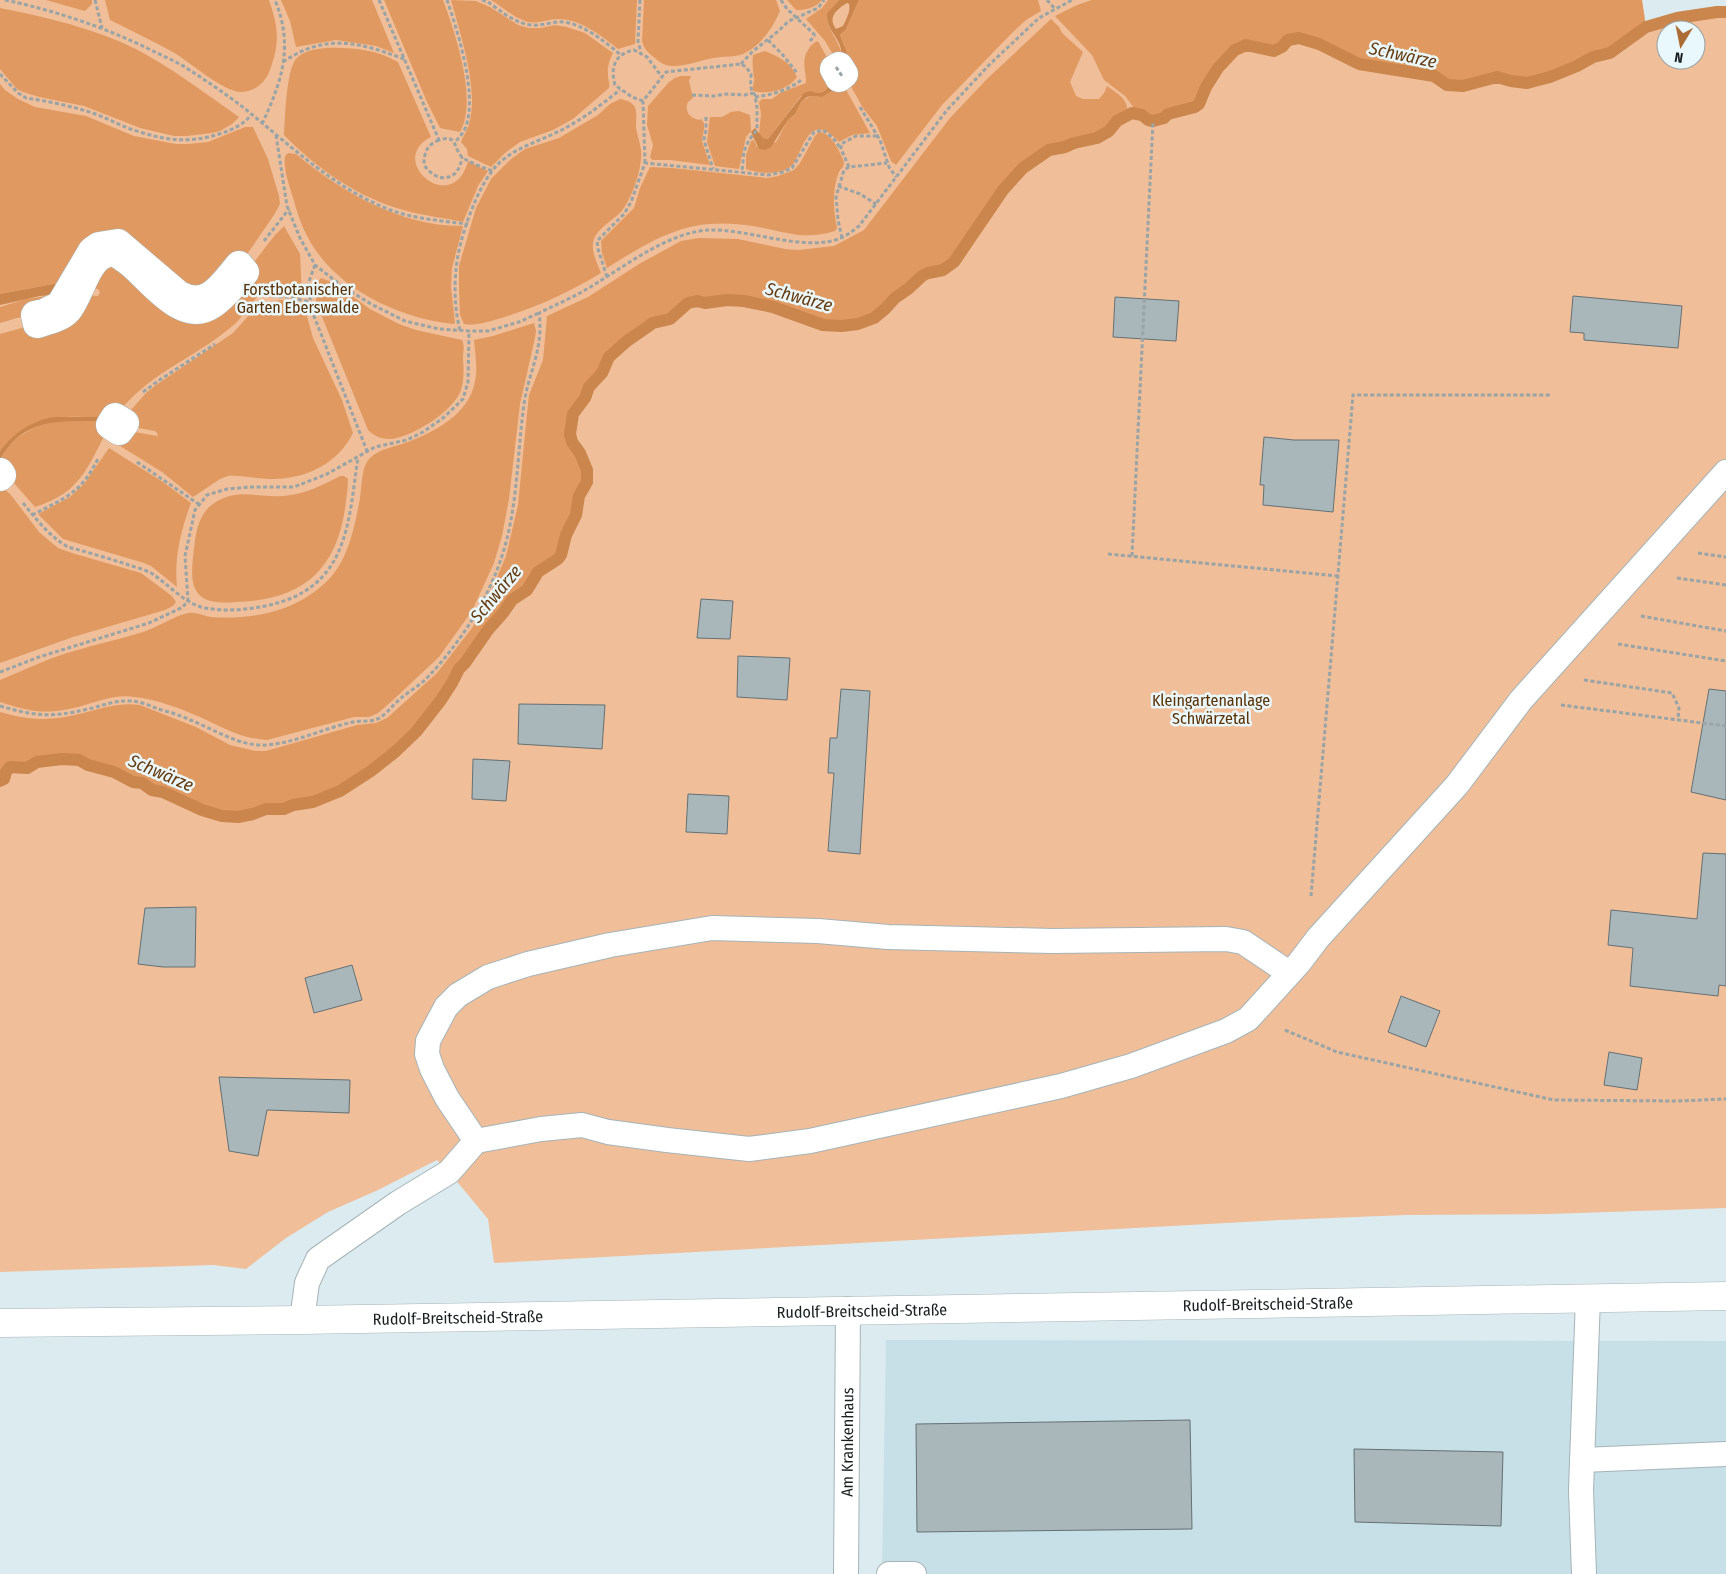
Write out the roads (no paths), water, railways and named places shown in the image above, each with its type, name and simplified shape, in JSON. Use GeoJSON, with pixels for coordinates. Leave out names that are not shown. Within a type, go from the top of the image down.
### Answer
{"type":"FeatureCollection","features":[{"type":"Feature","properties":{"kind":"street"},"geometry":{"type":"LineString","coordinates":[[118,243],[179,295],[188,299],[201,300],[213,294],[239,265],[246,272],[214,304],[203,309],[192,309],[172,302],[132,264],[116,253],[111,252],[94,262],[67,311],[37,324],[35,315],[60,305],[89,255],[96,248],[103,245],[118,243]]}},
{"type":"Feature","properties":{"kind":"street"},"geometry":{"type":"LineString","coordinates":[[0,472],[2,475],[0,477]]}},
{"type":"Feature","properties":{"kind":"street","name":"Rudolf-Breitscheid-Straße"},"geometry":{"type":"LineString","coordinates":[[0,1323],[302,1320],[848,1309],[1726,1296]]}},
{"type":"Feature","properties":{"kind":"lane"},"geometry":{"type":"LineString","coordinates":[[302,1320],[307,1282],[318,1259],[398,1203],[449,1172],[476,1141],[541,1129],[582,1126],[608,1132],[749,1149],[810,1141],[1061,1086],[1157,1057],[1226,1032],[1248,1019],[1457,785],[1521,700],[1726,472]]}},
{"type":"Feature","properties":{"kind":"lane"},"geometry":{"type":"LineString","coordinates":[[476,1141],[447,1098],[432,1070],[428,1054],[428,1041],[446,1007],[458,995],[488,977],[528,964],[610,945],[712,928],[818,931],[888,937],[1052,941],[1226,939],[1243,942],[1289,973]]}},
{"type":"Feature","properties":{"kind":"lane"},"geometry":{"type":"LineString","coordinates":[[1584,1574],[1581,1490],[1588,1298]]}},
{"type":"Feature","properties":{"kind":"lane","name":"Am Krankenhaus"},"geometry":{"type":"LineString","coordinates":[[846,1574],[848,1309]]}},
{"type":"Feature","properties":{"kind":"lane"},"geometry":{"type":"LineString","coordinates":[[1582,1460],[1726,1454]]}},
{"type":"Feature","properties":{"kind":"lane"},"geometry":{"type":"LineString","coordinates":[[889,1574],[914,1574]]}},
{"type":"Feature","properties":{"kind":"waterway","name":"Schwärze"},"geometry":{"type":"LineString","coordinates":[[0,781],[4,779],[10,767],[27,768],[37,762],[62,759],[79,760],[88,765],[114,772],[133,782],[142,783],[152,790],[163,792],[202,810],[222,816],[238,817],[266,809],[284,809],[293,805],[313,802],[340,791],[371,771],[416,732],[441,700],[459,669],[512,600],[527,590],[538,572],[561,555],[566,535],[576,515],[579,496],[587,482],[587,470],[580,453],[572,442],[570,434],[573,414],[585,398],[589,387],[602,373],[609,357],[627,341],[653,323],[670,319],[688,303],[697,301],[705,303],[727,300],[744,301],[773,307],[823,325],[841,326],[858,324],[874,318],[922,276],[943,270],[954,262],[1003,190],[1023,168],[1049,150],[1097,138],[1109,131],[1117,121],[1132,113],[1142,115],[1148,120],[1153,121],[1164,118],[1168,114],[1195,107],[1199,104],[1206,87],[1218,68],[1235,50],[1246,45],[1274,51],[1282,47],[1288,40],[1299,38],[1319,44],[1359,64],[1434,76],[1447,85],[1463,86],[1497,77],[1527,83],[1550,77],[1593,57],[1610,53],[1646,27],[1677,18],[1726,12]]}},
{"type":"Feature","properties":{"kind":"park label","name":"Forstbotanischer Garten Eberswalde"},"geometry":{"type":"Point","coordinates":[298,298]}},
{"type":"Feature","properties":{"kind":"park label","name":"Kleingartenanlage Schwärzetal"},"geometry":{"type":"Point","coordinates":[1211,709]}}]}
